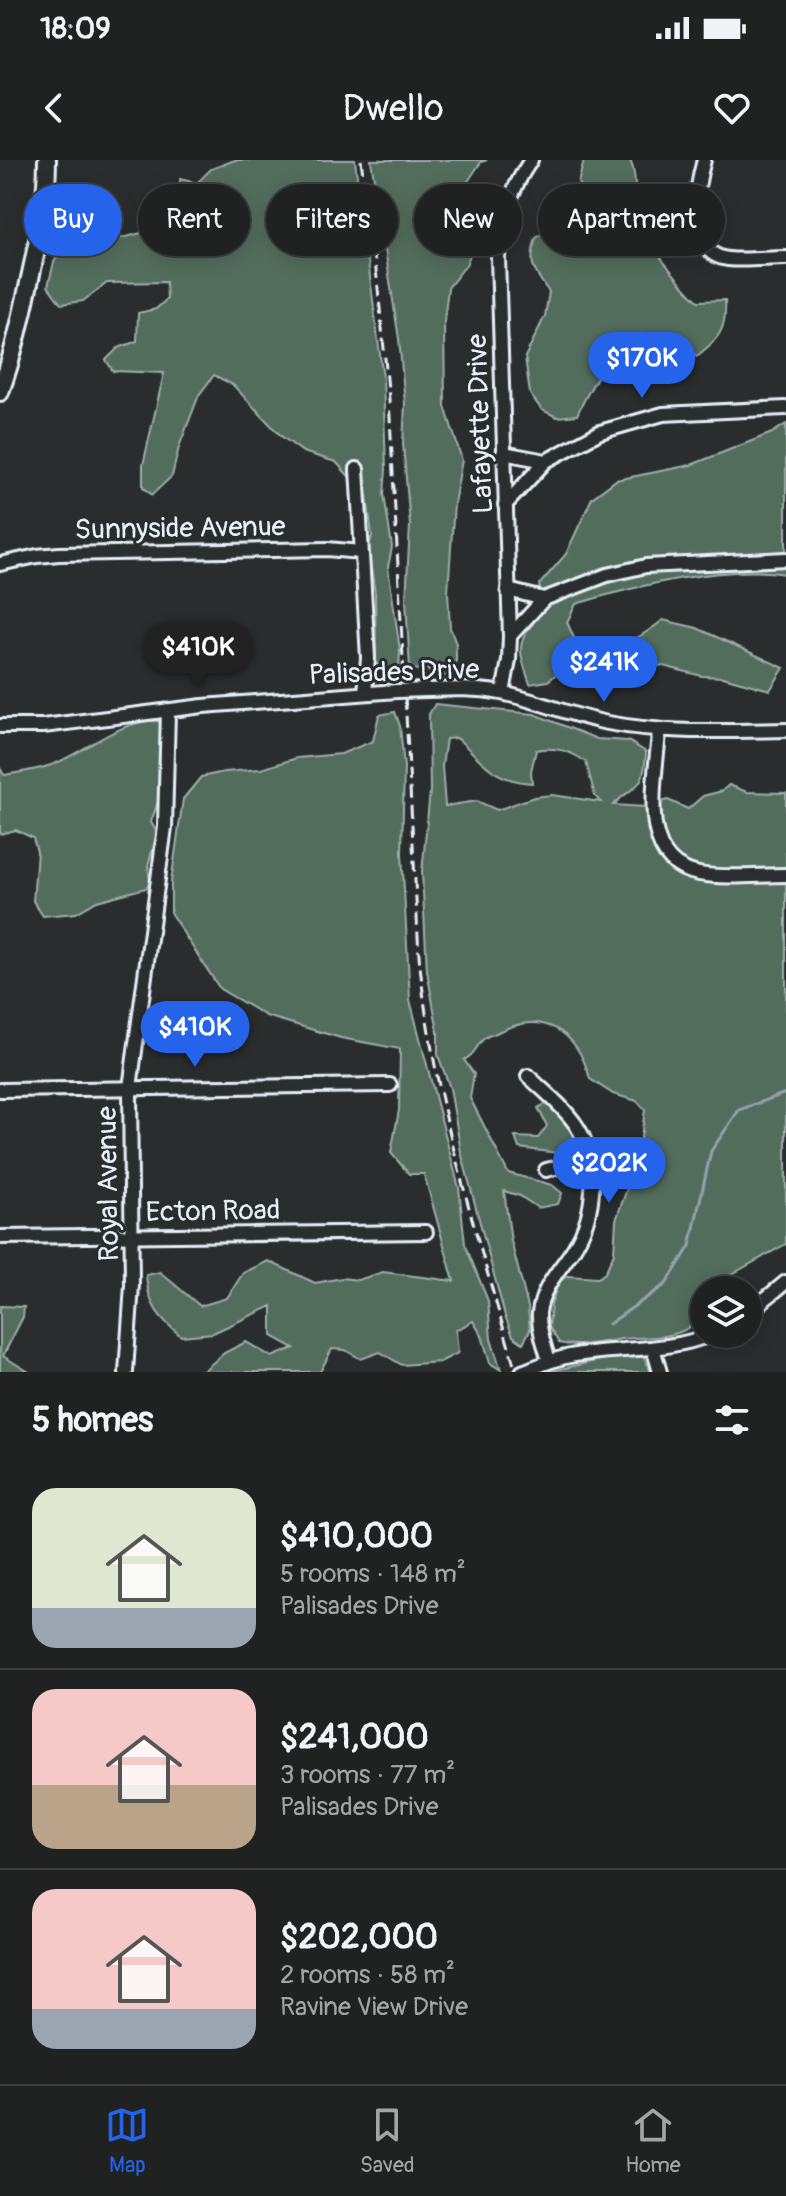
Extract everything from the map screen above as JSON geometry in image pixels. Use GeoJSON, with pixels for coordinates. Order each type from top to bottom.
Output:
{"type":"FeatureCollection","features":[{"type":"Feature","properties":{"kind":"main road"},"geometry":{"type":"LineString","coordinates":[[0,392],[15,345],[43,219],[47,160]]}},
{"type":"Feature","properties":{"kind":"street","name":"Lafayette Drive"},"geometry":{"type":"LineString","coordinates":[[503,693],[510,636],[499,243],[511,196],[531,160]]}},
{"type":"Feature","properties":{"kind":"street"},"geometry":{"type":"LineString","coordinates":[[704,160],[697,183],[701,241],[708,249],[727,259],[786,258]]}},
{"type":"Feature","properties":{"kind":"street"},"geometry":{"type":"LineString","coordinates":[[505,505],[546,461],[600,432],[663,414],[786,408]]}},
{"type":"Feature","properties":{"kind":"street"},"geometry":{"type":"LineString","coordinates":[[503,453],[546,461]]}},
{"type":"Feature","properties":{"kind":"street"},"geometry":{"type":"LineString","coordinates":[[357,469],[368,658],[365,693]]}},
{"type":"Feature","properties":{"kind":"street","name":"Sunnyside Avenue"},"geometry":{"type":"LineString","coordinates":[[0,564],[59,554],[327,549],[361,552]]}},
{"type":"Feature","properties":{"kind":"street"},"geometry":{"type":"LineString","coordinates":[[510,636],[544,599],[607,575],[646,566],[786,559]]}},
{"type":"Feature","properties":{"kind":"street"},"geometry":{"type":"LineString","coordinates":[[508,590],[544,599]]}},
{"type":"Feature","properties":{"kind":"street","name":"Palisades Drive"},"geometry":{"type":"LineString","coordinates":[[0,726],[43,726],[365,693],[463,688],[503,693],[582,717],[659,730],[786,730]]}},
{"type":"Feature","properties":{"kind":"street","name":"Royal Avenue"},"geometry":{"type":"LineString","coordinates":[[126,1372],[131,1301],[130,1088],[165,827],[168,711]]}},
{"type":"Feature","properties":{"kind":"street"},"geometry":{"type":"LineString","coordinates":[[659,730],[653,825],[657,840],[667,856],[697,874],[786,875]]}},
{"type":"Feature","properties":{"kind":"street"},"geometry":{"type":"LineString","coordinates":[[528,1076],[577,1127],[585,1143],[593,1189],[584,1233],[550,1282],[539,1311],[549,1361]]}},
{"type":"Feature","properties":{"kind":"street"},"geometry":{"type":"LineString","coordinates":[[0,1090],[390,1085]]}},
{"type":"Feature","properties":{"kind":"street"},"geometry":{"type":"LineString","coordinates":[[546,1170],[589,1160]]}},
{"type":"Feature","properties":{"kind":"street","name":"Ecton Road"},"geometry":{"type":"LineString","coordinates":[[0,1237],[426,1232]]}},
{"type":"Feature","properties":{"kind":"street"},"geometry":{"type":"LineString","coordinates":[[762,1302],[786,1282]]}},
{"type":"Feature","properties":{"kind":"street"},"geometry":{"type":"LineString","coordinates":[[522,1372],[549,1361],[584,1354],[690,1342]]}},
{"type":"Feature","properties":{"kind":"street"},"geometry":{"type":"LineString","coordinates":[[653,1348],[660,1372]]}},
{"type":"Feature","properties":{"kind":"green space"},"geometry":{"type":"Polygon","coordinates":[[[235,160],[355,160],[358,184],[266,184],[266,256],[367,256],[383,378],[384,494],[392,547],[388,567],[400,650],[399,673],[392,679],[384,678],[376,660],[375,593],[368,549],[372,536],[367,496],[336,462],[303,452],[281,436],[233,385],[214,375],[199,395],[179,447],[172,476],[152,495],[143,487],[143,465],[164,373],[113,371],[106,360],[118,348],[137,341],[138,313],[156,309],[167,299],[166,282],[107,283],[83,301],[61,304],[48,286],[58,256],[122,256],[122,238],[138,234],[138,256],[250,256],[250,184],[180,184],[180,179],[197,183],[211,169],[235,160]]]}},
{"type":"Feature","properties":{"kind":"green space"},"geometry":{"type":"Polygon","coordinates":[[[371,160],[487,160],[481,162],[466,184],[414,184],[414,256],[470,256],[448,288],[444,322],[445,406],[462,460],[454,504],[448,592],[450,628],[456,644],[456,670],[451,675],[434,677],[427,669],[410,670],[406,600],[410,525],[403,444],[405,403],[386,256],[398,256],[398,184],[375,184],[371,160]]]}},
{"type":"Feature","properties":{"kind":"green space"},"geometry":{"type":"Polygon","coordinates":[[[584,160],[630,160],[635,184],[578,183],[584,160]]]}},
{"type":"Feature","properties":{"kind":"green space"},"geometry":{"type":"Polygon","coordinates":[[[536,238],[538,256],[660,256],[698,301],[725,300],[723,326],[711,344],[697,356],[674,343],[641,334],[615,344],[577,415],[557,417],[542,410],[530,394],[525,357],[545,316],[549,292],[532,261],[536,238]]]}},
{"type":"Feature","properties":{"kind":"green space"},"geometry":{"type":"Polygon","coordinates":[[[786,424],[786,574],[708,574],[652,584],[576,604],[567,622],[574,638],[600,645],[631,641],[663,620],[697,628],[784,668],[770,690],[723,677],[626,662],[565,667],[548,681],[530,684],[521,650],[524,636],[544,609],[539,585],[566,554],[592,498],[616,480],[691,465],[772,433],[786,424]]]}},
{"type":"Feature","properties":{"kind":"green space"},"geometry":{"type":"Polygon","coordinates":[[[435,704],[534,714],[597,739],[628,741],[646,752],[643,774],[638,784],[613,805],[645,807],[668,800],[688,809],[703,796],[722,791],[729,785],[747,792],[786,793],[786,1244],[729,1276],[690,1276],[690,1325],[687,1328],[664,1336],[574,1345],[559,1343],[549,1327],[551,1304],[559,1282],[567,1276],[598,1278],[605,1273],[614,1253],[616,1220],[638,1157],[645,1110],[637,1101],[613,1094],[590,1079],[584,1062],[567,1037],[543,1024],[529,1023],[488,1036],[464,1060],[474,1074],[470,1098],[508,1173],[552,1185],[562,1193],[558,1204],[538,1208],[520,1196],[504,1191],[530,1330],[523,1343],[513,1336],[461,1152],[450,1088],[438,1055],[438,1032],[427,971],[422,872],[430,791],[429,714],[435,704]],[[457,738],[446,739],[442,766],[445,806],[477,801],[497,810],[534,797],[552,795],[601,802],[595,796],[586,762],[568,752],[536,750],[531,771],[532,783],[507,778],[482,762],[457,738]]]}},
{"type":"Feature","properties":{"kind":"green space"},"geometry":{"type":"Polygon","coordinates":[[[395,712],[400,726],[404,767],[402,853],[410,1000],[459,1188],[465,1244],[488,1301],[491,1339],[501,1370],[490,1363],[482,1336],[473,1321],[456,1330],[458,1353],[440,1362],[402,1365],[380,1352],[361,1359],[345,1350],[332,1349],[320,1372],[202,1372],[224,1353],[246,1342],[272,1357],[294,1348],[272,1336],[272,1306],[213,1333],[181,1336],[156,1310],[149,1295],[146,1275],[160,1272],[200,1306],[227,1298],[243,1273],[268,1261],[315,1283],[342,1278],[358,1280],[383,1272],[454,1281],[424,1174],[409,1174],[391,1153],[399,1110],[400,1049],[341,1038],[266,1016],[220,989],[171,914],[171,882],[183,799],[201,777],[261,769],[297,758],[341,754],[373,741],[379,715],[395,712]]]}},
{"type":"Feature","properties":{"kind":"green space"},"geometry":{"type":"Polygon","coordinates":[[[148,721],[159,721],[164,746],[159,798],[151,822],[157,833],[148,866],[150,882],[146,888],[97,901],[76,913],[43,916],[33,901],[37,852],[33,838],[16,830],[0,834],[0,768],[4,775],[48,766],[111,733],[148,721]]]}},
{"type":"Feature","properties":{"kind":"green space"},"geometry":{"type":"Polygon","coordinates":[[[549,1102],[567,1117],[573,1136],[565,1154],[519,1148],[515,1137],[538,1138],[547,1126],[538,1108],[549,1102]]]}},
{"type":"Feature","properties":{"kind":"green space"},"geometry":{"type":"Polygon","coordinates":[[[0,1306],[24,1307],[23,1317],[3,1356],[29,1372],[0,1372],[0,1306]]]}},
{"type":"Feature","properties":{"kind":"green space"},"geometry":{"type":"Polygon","coordinates":[[[622,1355],[644,1357],[651,1372],[547,1372],[622,1355]]]}},
{"type":"Feature","properties":{"kind":"waterway"},"geometry":{"type":"LineString","coordinates":[[609,1324],[666,1284],[690,1246],[711,1151],[739,1110],[786,1093]]}},
{"type":"Feature","properties":{"kind":"railway"},"geometry":{"type":"LineString","coordinates":[[361,160],[389,399],[419,955],[425,1008],[445,1113],[516,1372]]}}]}
